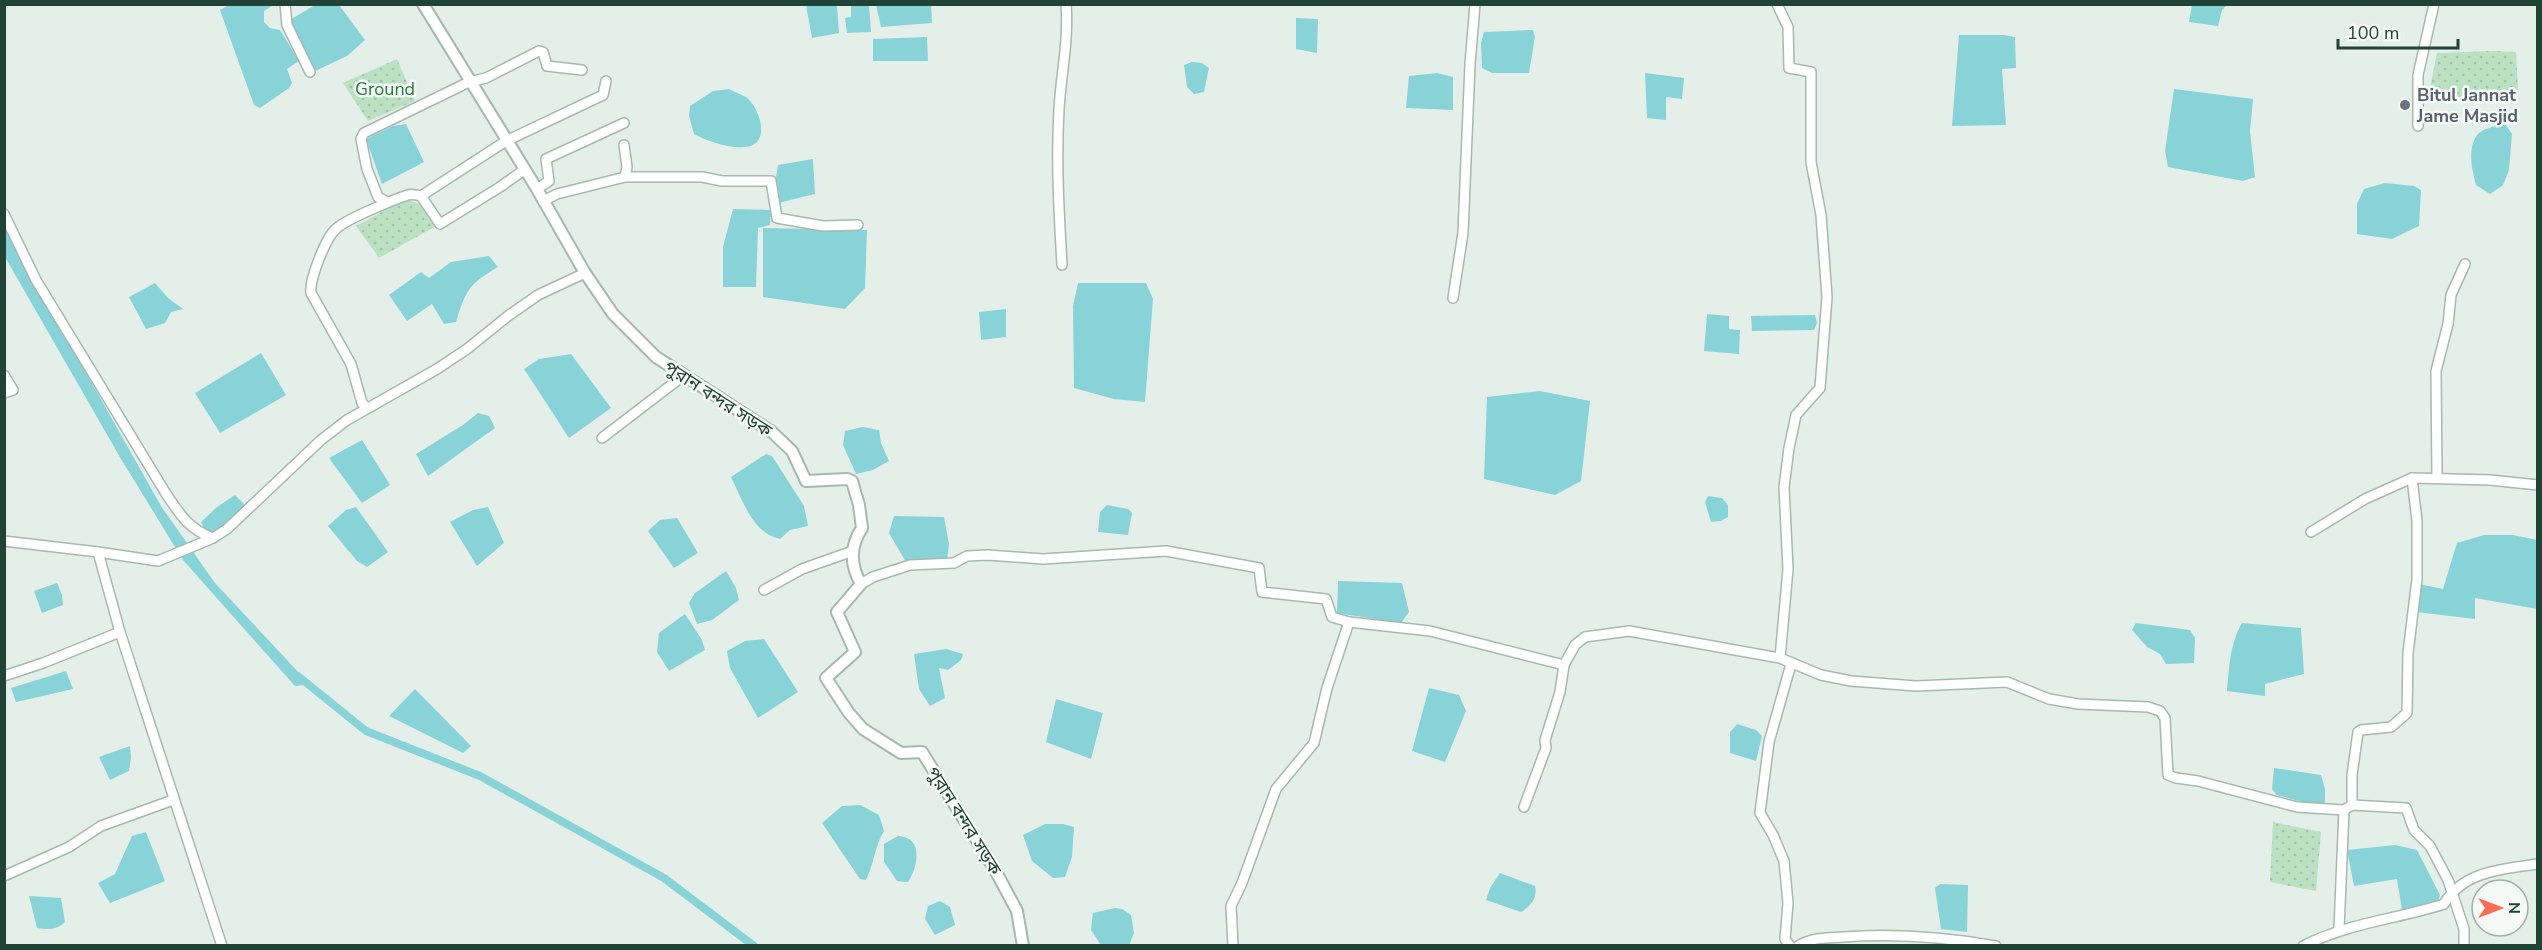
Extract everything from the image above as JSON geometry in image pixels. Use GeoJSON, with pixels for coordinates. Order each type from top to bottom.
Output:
{"type":"FeatureCollection","features":[{"type":"Feature","properties":{"kind":"street"},"geometry":{"type":"LineString","coordinates":[[285,4],[287,25],[310,72]]}},
{"type":"Feature","properties":{"kind":"street","name":"পুরান বন্দর সড়ক"},"geometry":{"type":"LineString","coordinates":[[423,4],[537,189],[585,273],[613,315],[656,357],[772,432],[792,451],[806,481],[848,479],[852,481],[862,528],[855,540],[853,551],[854,567],[861,584],[837,612],[855,652],[827,676],[827,680],[863,729],[901,753],[922,752],[994,868],[1017,911],[1023,945]]}},
{"type":"Feature","properties":{"kind":"street"},"geometry":{"type":"LineString","coordinates":[[1062,265],[1057,161],[1059,108],[1068,22],[1066,4]]}},
{"type":"Feature","properties":{"kind":"street"},"geometry":{"type":"LineString","coordinates":[[1453,298],[1463,233],[1469,75],[1475,4]]}},
{"type":"Feature","properties":{"kind":"street"},"geometry":{"type":"LineString","coordinates":[[1777,4],[1788,27],[1789,68],[1811,72],[1811,162],[1821,215],[1827,297],[1820,388],[1796,415],[1789,448],[1784,487],[1788,569],[1780,658]]}},
{"type":"Feature","properties":{"kind":"street"},"geometry":{"type":"LineString","coordinates":[[2418,126],[2418,75],[2434,4]]}},
{"type":"Feature","properties":{"kind":"street"},"geometry":{"type":"LineString","coordinates":[[387,202],[378,197],[367,169],[361,136],[469,82],[486,78],[539,51],[543,52],[546,66],[582,70]]}},
{"type":"Feature","properties":{"kind":"street"},"geometry":{"type":"LineString","coordinates":[[367,408],[362,403],[351,364],[311,293],[310,286],[317,261],[336,228],[387,202],[410,194],[421,196],[506,141],[603,95],[606,81]]}},
{"type":"Feature","properties":{"kind":"street"},"geometry":{"type":"LineString","coordinates":[[537,189],[549,181],[546,159],[624,123]]}},
{"type":"Feature","properties":{"kind":"street"},"geometry":{"type":"LineString","coordinates":[[624,145],[627,167],[624,177]]}},
{"type":"Feature","properties":{"kind":"street"},"geometry":{"type":"LineString","coordinates":[[421,196],[440,224],[524,170]]}},
{"type":"Feature","properties":{"kind":"street"},"geometry":{"type":"LineString","coordinates":[[543,201],[557,194],[624,177],[702,177],[722,181],[771,181],[777,218],[823,226],[858,225]]}},
{"type":"Feature","properties":{"kind":"street"},"geometry":{"type":"LineString","coordinates":[[4,214],[36,280],[165,492],[185,522],[198,533],[213,538]]}},
{"type":"Feature","properties":{"kind":"street"},"geometry":{"type":"LineString","coordinates":[[2437,478],[2436,371],[2448,324],[2451,295],[2465,264]]}},
{"type":"Feature","properties":{"kind":"street"},"geometry":{"type":"LineString","coordinates":[[4,541],[121,554],[151,562],[213,538],[227,530],[321,440],[367,408],[437,369],[467,349],[507,316],[538,295],[585,273]]}},
{"type":"Feature","properties":{"kind":"street"},"geometry":{"type":"LineString","coordinates":[[4,375],[13,390],[4,393]]}},
{"type":"Feature","properties":{"kind":"street"},"geometry":{"type":"LineString","coordinates":[[602,438],[683,376]]}},
{"type":"Feature","properties":{"kind":"street"},"geometry":{"type":"LineString","coordinates":[[2339,929],[2348,808],[2358,732],[2391,727],[2407,713],[2408,653],[2417,579],[2417,521],[2412,478]]}},
{"type":"Feature","properties":{"kind":"street"},"geometry":{"type":"LineString","coordinates":[[2311,532],[2365,499],[2412,478],[2490,480],[2538,485]]}},
{"type":"Feature","properties":{"kind":"street"},"geometry":{"type":"LineString","coordinates":[[764,590],[802,569],[853,551]]}},
{"type":"Feature","properties":{"kind":"street"},"geometry":{"type":"LineString","coordinates":[[861,584],[873,577],[910,565],[954,563],[967,556],[1001,555],[1043,559],[1166,551],[1259,568],[1262,592],[1326,599],[1332,616],[1348,622],[1430,631],[1564,665]]}},
{"type":"Feature","properties":{"kind":"street"},"geometry":{"type":"LineString","coordinates":[[98,552],[120,632],[173,800],[222,945]]}},
{"type":"Feature","properties":{"kind":"street"},"geometry":{"type":"LineString","coordinates":[[1233,945],[1231,906],[1242,883],[1276,789],[1314,743],[1348,622]]}},
{"type":"Feature","properties":{"kind":"street"},"geometry":{"type":"LineString","coordinates":[[1524,807],[1546,748],[1545,740],[1560,692],[1564,665],[1575,645],[1585,637],[1629,631],[1780,658],[1821,675],[1851,681],[1916,686],[2007,682],[2049,699],[2079,704],[2148,707],[2160,711],[2165,718],[2168,775],[2175,778],[2198,781],[2297,807],[2406,808],[2414,830],[2430,846],[2440,862],[2464,929],[2464,945]]}},
{"type":"Feature","properties":{"kind":"street"},"geometry":{"type":"LineString","coordinates":[[4,676],[120,632]]}},
{"type":"Feature","properties":{"kind":"street"},"geometry":{"type":"LineString","coordinates":[[1790,945],[1785,939],[1788,903],[1784,861],[1760,813],[1764,763],[1791,664]]}},
{"type":"Feature","properties":{"kind":"street"},"geometry":{"type":"LineString","coordinates":[[4,876],[69,847],[101,826],[173,800]]}},
{"type":"Feature","properties":{"kind":"street"},"geometry":{"type":"LineString","coordinates":[[2303,945],[2339,929],[2415,913],[2444,904],[2452,891],[2464,881],[2502,869],[2538,864]]}},
{"type":"Feature","properties":{"kind":"street"},"geometry":{"type":"LineString","coordinates":[[1798,945],[1815,939],[1887,934],[1965,940],[1996,945]]}},
{"type":"Feature","properties":{"kind":"green space"},"geometry":{"type":"Polygon","coordinates":[[[2516,52],[2518,90],[2462,102],[2427,103],[2437,53],[2516,52]]]}},
{"type":"Feature","properties":{"kind":"green space","name":"Ground"},"geometry":{"type":"Polygon","coordinates":[[[397,59],[415,101],[368,121],[343,83],[397,59]]]}},
{"type":"Feature","properties":{"kind":"green space"},"geometry":{"type":"Polygon","coordinates":[[[406,199],[425,206],[436,226],[379,258],[356,226],[406,199]]]}},
{"type":"Feature","properties":{"kind":"green space"},"geometry":{"type":"Polygon","coordinates":[[[2273,822],[2321,832],[2316,891],[2270,882],[2273,822]]]}},
{"type":"Feature","properties":{"kind":"water"},"geometry":{"type":"Polygon","coordinates":[[[2192,4],[2227,5],[2222,10],[2218,26],[2189,22],[2192,4]]]}},
{"type":"Feature","properties":{"kind":"water"},"geometry":{"type":"Polygon","coordinates":[[[229,5],[273,5],[264,11],[264,22],[270,28],[280,30],[299,61],[287,69],[292,83],[289,88],[260,108],[254,105],[220,10],[229,5]]]}},
{"type":"Feature","properties":{"kind":"water"},"geometry":{"type":"Polygon","coordinates":[[[315,5],[339,5],[365,40],[347,56],[313,72],[288,21],[315,5]]]}},
{"type":"Feature","properties":{"kind":"water"},"geometry":{"type":"Polygon","coordinates":[[[806,5],[837,5],[839,33],[812,38],[806,5]]]}},
{"type":"Feature","properties":{"kind":"water"},"geometry":{"type":"Polygon","coordinates":[[[851,5],[869,5],[871,32],[847,33],[845,18],[851,17],[851,5]]]}},
{"type":"Feature","properties":{"kind":"water"},"geometry":{"type":"Polygon","coordinates":[[[876,5],[931,5],[932,23],[881,27],[876,5]]]}},
{"type":"Feature","properties":{"kind":"water"},"geometry":{"type":"Polygon","coordinates":[[[1296,18],[1318,19],[1317,53],[1296,49],[1296,18]]]}},
{"type":"Feature","properties":{"kind":"water"},"geometry":{"type":"Polygon","coordinates":[[[1533,30],[1535,37],[1529,73],[1492,73],[1482,68],[1481,43],[1484,32],[1533,30]]]}},
{"type":"Feature","properties":{"kind":"water"},"geometry":{"type":"Polygon","coordinates":[[[1959,35],[2015,37],[2016,68],[2002,69],[2006,125],[1952,126],[1959,35]]]}},
{"type":"Feature","properties":{"kind":"water"},"geometry":{"type":"Polygon","coordinates":[[[927,37],[928,61],[873,61],[873,39],[927,37]]]}},
{"type":"Feature","properties":{"kind":"water"},"geometry":{"type":"Polygon","coordinates":[[[1192,62],[1202,63],[1209,68],[1204,92],[1194,94],[1187,87],[1184,65],[1192,62]]]}},
{"type":"Feature","properties":{"kind":"water"},"geometry":{"type":"Polygon","coordinates":[[[1437,73],[1453,77],[1453,110],[1406,108],[1409,76],[1437,73]]]}},
{"type":"Feature","properties":{"kind":"water"},"geometry":{"type":"Polygon","coordinates":[[[1645,73],[1684,78],[1682,99],[1666,97],[1666,120],[1647,118],[1645,73]]]}},
{"type":"Feature","properties":{"kind":"water"},"geometry":{"type":"Polygon","coordinates":[[[729,89],[746,97],[754,106],[760,119],[759,138],[750,146],[734,147],[694,134],[689,116],[690,106],[713,91],[729,89]]]}},
{"type":"Feature","properties":{"kind":"water"},"geometry":{"type":"Polygon","coordinates":[[[2174,89],[2253,99],[2250,131],[2255,177],[2243,181],[2168,167],[2165,151],[2174,89]]]}},
{"type":"Feature","properties":{"kind":"water"},"geometry":{"type":"Polygon","coordinates":[[[406,124],[424,162],[382,184],[366,139],[393,126],[406,124]]]}},
{"type":"Feature","properties":{"kind":"water"},"geometry":{"type":"Polygon","coordinates":[[[2498,125],[2506,125],[2512,134],[2509,170],[2503,185],[2490,194],[2476,185],[2472,150],[2480,132],[2498,125]]]}},
{"type":"Feature","properties":{"kind":"water"},"geometry":{"type":"Polygon","coordinates":[[[813,159],[815,194],[778,203],[775,184],[778,165],[813,159]]]}},
{"type":"Feature","properties":{"kind":"water"},"geometry":{"type":"Polygon","coordinates":[[[2385,183],[2414,186],[2421,190],[2419,226],[2392,239],[2357,234],[2357,204],[2364,189],[2385,183]]]}},
{"type":"Feature","properties":{"kind":"water"},"geometry":{"type":"Polygon","coordinates":[[[733,209],[771,210],[770,225],[758,228],[756,287],[723,287],[723,247],[733,209]]]}},
{"type":"Feature","properties":{"kind":"water"},"geometry":{"type":"Polygon","coordinates":[[[4,227],[161,506],[215,583],[302,676],[305,685],[295,686],[183,560],[121,459],[5,257],[4,227]]]}},
{"type":"Feature","properties":{"kind":"water"},"geometry":{"type":"Polygon","coordinates":[[[763,228],[867,230],[865,288],[845,309],[763,297],[763,228]]]}},
{"type":"Feature","properties":{"kind":"water"},"geometry":{"type":"Polygon","coordinates":[[[489,256],[498,267],[481,278],[470,289],[456,322],[444,324],[432,304],[407,321],[389,295],[421,272],[429,278],[451,262],[489,256]]]}},
{"type":"Feature","properties":{"kind":"water"},"geometry":{"type":"Polygon","coordinates":[[[155,283],[168,298],[183,309],[171,312],[165,323],[146,329],[129,297],[155,283]]]}},
{"type":"Feature","properties":{"kind":"water"},"geometry":{"type":"Polygon","coordinates":[[[1078,283],[1146,283],[1153,299],[1145,402],[1114,399],[1074,388],[1073,306],[1078,283]]]}},
{"type":"Feature","properties":{"kind":"water"},"geometry":{"type":"Polygon","coordinates":[[[1006,309],[1006,337],[981,340],[979,312],[1006,309]]]}},
{"type":"Feature","properties":{"kind":"water"},"geometry":{"type":"Polygon","coordinates":[[[1707,314],[1729,316],[1729,329],[1740,330],[1739,354],[1704,351],[1707,314]]]}},
{"type":"Feature","properties":{"kind":"water"},"geometry":{"type":"Polygon","coordinates":[[[1815,315],[1817,323],[1814,330],[1752,331],[1751,316],[1815,315]]]}},
{"type":"Feature","properties":{"kind":"water"},"geometry":{"type":"Polygon","coordinates":[[[261,353],[286,395],[220,433],[195,393],[261,353]]]}},
{"type":"Feature","properties":{"kind":"water"},"geometry":{"type":"Polygon","coordinates":[[[571,354],[611,408],[569,438],[524,369],[539,359],[571,354]]]}},
{"type":"Feature","properties":{"kind":"water"},"geometry":{"type":"Polygon","coordinates":[[[1540,391],[1590,401],[1581,481],[1555,495],[1484,479],[1487,397],[1540,391]]]}},
{"type":"Feature","properties":{"kind":"water"},"geometry":{"type":"Polygon","coordinates":[[[478,413],[489,416],[495,428],[428,476],[416,454],[478,413]]]}},
{"type":"Feature","properties":{"kind":"water"},"geometry":{"type":"Polygon","coordinates":[[[863,427],[879,430],[881,443],[889,461],[873,470],[856,474],[843,445],[845,431],[863,427]]]}},
{"type":"Feature","properties":{"kind":"water"},"geometry":{"type":"Polygon","coordinates":[[[362,440],[390,485],[362,503],[329,458],[362,440]]]}},
{"type":"Feature","properties":{"kind":"water"},"geometry":{"type":"Polygon","coordinates":[[[766,454],[772,456],[804,506],[808,526],[790,530],[780,539],[762,530],[756,523],[744,505],[731,477],[766,454]]]}},
{"type":"Feature","properties":{"kind":"water"},"geometry":{"type":"Polygon","coordinates":[[[235,495],[244,504],[243,509],[222,533],[207,534],[201,522],[235,495]]]}},
{"type":"Feature","properties":{"kind":"water"},"geometry":{"type":"Polygon","coordinates":[[[1708,496],[1722,498],[1728,505],[1728,517],[1721,521],[1711,522],[1705,502],[1708,496]]]}},
{"type":"Feature","properties":{"kind":"water"},"geometry":{"type":"Polygon","coordinates":[[[1107,505],[1128,509],[1132,513],[1128,535],[1098,532],[1100,512],[1107,505]]]}},
{"type":"Feature","properties":{"kind":"water"},"geometry":{"type":"Polygon","coordinates":[[[356,507],[388,552],[367,567],[357,561],[328,526],[346,510],[356,507]]]}},
{"type":"Feature","properties":{"kind":"water"},"geometry":{"type":"Polygon","coordinates":[[[488,507],[504,543],[477,566],[450,522],[473,510],[488,507]]]}},
{"type":"Feature","properties":{"kind":"water"},"geometry":{"type":"Polygon","coordinates":[[[894,516],[944,517],[949,544],[947,560],[906,562],[889,533],[894,516]]]}},
{"type":"Feature","properties":{"kind":"water"},"geometry":{"type":"Polygon","coordinates":[[[677,518],[698,553],[674,568],[648,531],[660,520],[677,518]]]}},
{"type":"Feature","properties":{"kind":"water"},"geometry":{"type":"Polygon","coordinates":[[[2484,535],[2513,535],[2537,540],[2537,609],[2475,598],[2475,619],[2416,612],[2419,584],[2443,589],[2457,543],[2484,535]]]}},
{"type":"Feature","properties":{"kind":"water"},"geometry":{"type":"Polygon","coordinates":[[[726,571],[736,588],[739,600],[712,620],[697,624],[689,603],[695,593],[726,571]]]}},
{"type":"Feature","properties":{"kind":"water"},"geometry":{"type":"Polygon","coordinates":[[[1338,581],[1402,583],[1409,612],[1401,623],[1337,613],[1338,581]]]}},
{"type":"Feature","properties":{"kind":"water"},"geometry":{"type":"Polygon","coordinates":[[[57,583],[63,605],[42,613],[34,591],[57,583]]]}},
{"type":"Feature","properties":{"kind":"water"},"geometry":{"type":"Polygon","coordinates":[[[685,614],[702,640],[705,650],[669,671],[657,652],[659,633],[685,614]]]}},
{"type":"Feature","properties":{"kind":"water"},"geometry":{"type":"Polygon","coordinates":[[[2136,623],[2190,630],[2195,638],[2194,663],[2166,664],[2160,654],[2147,647],[2132,630],[2136,623]]]}},
{"type":"Feature","properties":{"kind":"water"},"geometry":{"type":"Polygon","coordinates":[[[2242,623],[2301,628],[2304,674],[2265,684],[2265,696],[2227,691],[2229,665],[2242,623]]]}},
{"type":"Feature","properties":{"kind":"water"},"geometry":{"type":"Polygon","coordinates":[[[764,639],[798,692],[758,718],[730,668],[727,651],[745,641],[764,639]]]}},
{"type":"Feature","properties":{"kind":"water"},"geometry":{"type":"Polygon","coordinates":[[[946,649],[963,654],[961,660],[948,670],[939,668],[945,698],[930,706],[919,689],[914,654],[946,649]]]}},
{"type":"Feature","properties":{"kind":"water"},"geometry":{"type":"Polygon","coordinates":[[[66,671],[73,689],[16,702],[11,688],[66,671]]]}},
{"type":"Feature","properties":{"kind":"water"},"geometry":{"type":"Polygon","coordinates":[[[1429,688],[1459,695],[1466,711],[1445,762],[1412,751],[1429,688]]]}},
{"type":"Feature","properties":{"kind":"water"},"geometry":{"type":"Polygon","coordinates":[[[415,689],[471,746],[463,753],[389,716],[415,689]]]}},
{"type":"Feature","properties":{"kind":"water"},"geometry":{"type":"Polygon","coordinates":[[[1056,699],[1103,713],[1091,759],[1046,742],[1056,699]]]}},
{"type":"Feature","properties":{"kind":"water"},"geometry":{"type":"Polygon","coordinates":[[[1737,724],[1756,730],[1762,736],[1756,761],[1730,753],[1730,732],[1737,724]]]}},
{"type":"Feature","properties":{"kind":"water"},"geometry":{"type":"Polygon","coordinates":[[[130,746],[129,771],[110,780],[99,757],[130,746]]]}},
{"type":"Feature","properties":{"kind":"water"},"geometry":{"type":"Polygon","coordinates":[[[2274,768],[2321,775],[2325,789],[2325,802],[2317,806],[2277,795],[2272,789],[2274,768]]]}},
{"type":"Feature","properties":{"kind":"water"},"geometry":{"type":"Polygon","coordinates":[[[860,805],[879,815],[884,831],[866,880],[860,879],[822,823],[842,806],[860,805]]]}},
{"type":"Feature","properties":{"kind":"water"},"geometry":{"type":"Polygon","coordinates":[[[1045,824],[1063,824],[1074,827],[1072,857],[1065,877],[1053,878],[1032,861],[1023,835],[1045,824]]]}},
{"type":"Feature","properties":{"kind":"water"},"geometry":{"type":"Polygon","coordinates":[[[146,832],[165,881],[110,903],[98,883],[115,874],[132,836],[146,832]]]}},
{"type":"Feature","properties":{"kind":"water"},"geometry":{"type":"Polygon","coordinates":[[[898,836],[906,838],[915,847],[916,861],[908,882],[897,881],[884,862],[884,844],[898,836]]]}},
{"type":"Feature","properties":{"kind":"water"},"geometry":{"type":"Polygon","coordinates":[[[2395,845],[2417,850],[2440,895],[2437,904],[2402,910],[2397,879],[2354,886],[2347,850],[2395,845]]]}},
{"type":"Feature","properties":{"kind":"water"},"geometry":{"type":"Polygon","coordinates":[[[1500,873],[1535,886],[1532,902],[1521,912],[1486,900],[1490,888],[1500,873]]]}},
{"type":"Feature","properties":{"kind":"water"},"geometry":{"type":"Polygon","coordinates":[[[1940,884],[1968,885],[1967,932],[1941,929],[1935,888],[1940,884]]]}},
{"type":"Feature","properties":{"kind":"water"},"geometry":{"type":"Polygon","coordinates":[[[29,896],[61,898],[65,922],[52,929],[37,928],[29,896]]]}},
{"type":"Feature","properties":{"kind":"water"},"geometry":{"type":"Polygon","coordinates":[[[940,901],[950,907],[955,925],[935,935],[925,919],[928,906],[940,901]]]}},
{"type":"Feature","properties":{"kind":"water"},"geometry":{"type":"Polygon","coordinates":[[[1115,908],[1122,909],[1131,915],[1134,933],[1129,945],[1101,945],[1091,930],[1093,913],[1115,908]]]}},
{"type":"Feature","properties":{"kind":"waterway"},"geometry":{"type":"LineString","coordinates":[[298,676],[366,731],[480,776],[664,878],[754,946]]}},
{"type":"Feature","properties":{"kind":"place","name":"Bitul Jannat Jame Masjid"},"geometry":{"type":"Point","coordinates":[2405,105]}}]}
